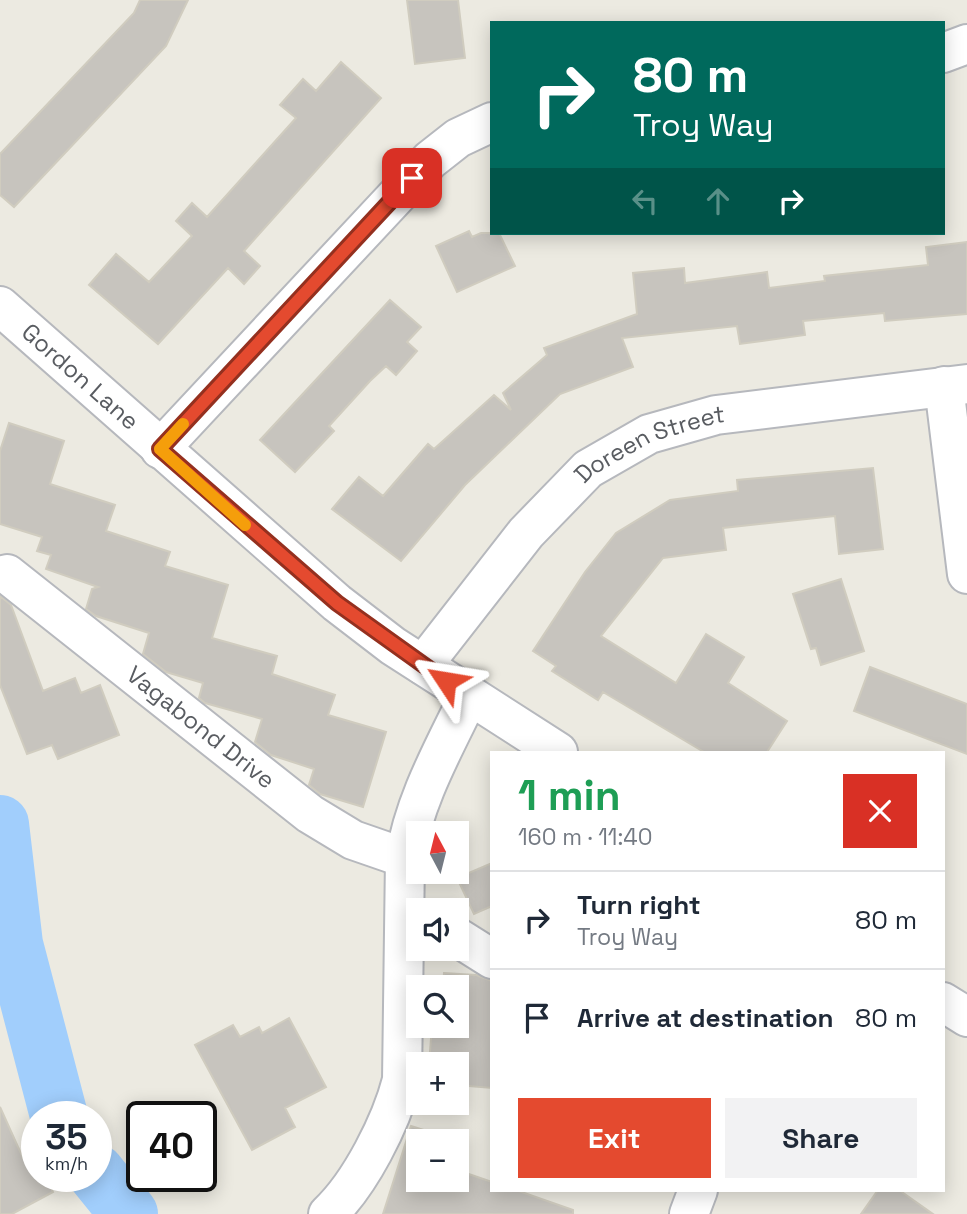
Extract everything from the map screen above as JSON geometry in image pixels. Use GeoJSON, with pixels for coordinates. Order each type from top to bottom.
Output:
{"type":"FeatureCollection","features":[{"type":"Feature","properties":{"kind":"street"},"geometry":{"type":"LineString","coordinates":[[945,52],[967,44]]}},
{"type":"Feature","properties":{"kind":"street"},"geometry":{"type":"LineString","coordinates":[[160,449],[430,160],[458,138],[490,123]]}},
{"type":"Feature","properties":{"kind":"street","name":"Gordon Lane"},"geometry":{"type":"LineString","coordinates":[[0,306],[337,603],[423,666],[556,751]]}},
{"type":"Feature","properties":{"kind":"street"},"geometry":{"type":"LineString","coordinates":[[955,385],[967,574]]}},
{"type":"Feature","properties":{"kind":"street","name":"Doreen Street"},"geometry":{"type":"LineString","coordinates":[[423,666],[526,533],[588,468],[649,434],[716,415],[955,385]]}},
{"type":"Feature","properties":{"kind":"street","name":"Vagabond Drive"},"geometry":{"type":"LineString","coordinates":[[7,574],[310,814],[354,839],[405,858]]}},
{"type":"Feature","properties":{"kind":"street"},"geometry":{"type":"LineString","coordinates":[[409,898],[405,858],[409,832],[422,796],[469,696]]}},
{"type":"Feature","properties":{"kind":"street"},"geometry":{"type":"LineString","coordinates":[[469,945],[490,958]]}},
{"type":"Feature","properties":{"kind":"street"},"geometry":{"type":"LineString","coordinates":[[336,1212],[381,1137],[395,1107],[402,1080],[410,961]]}},
{"type":"Feature","properties":{"kind":"street"},"geometry":{"type":"LineString","coordinates":[[945,1003],[967,1017]]}},
{"type":"Feature","properties":{"kind":"street"},"geometry":{"type":"LineString","coordinates":[[689,1214],[697,1192]]}},
{"type":"Feature","properties":{"kind":"building"},"geometry":{"type":"Polygon","coordinates":[[[140,0],[188,0],[166,46],[14,207],[0,195],[0,154],[134,13],[140,0]]]}},
{"type":"Feature","properties":{"kind":"building"},"geometry":{"type":"Polygon","coordinates":[[[407,0],[458,0],[465,58],[415,64],[407,0]]]}},
{"type":"Feature","properties":{"kind":"building"},"geometry":{"type":"Polygon","coordinates":[[[341,62],[381,98],[244,251],[260,266],[244,284],[228,268],[158,344],[89,285],[116,254],[149,282],[192,236],[176,221],[192,203],[207,217],[296,118],[280,105],[303,79],[316,91],[341,62]]]}},
{"type":"Feature","properties":{"kind":"building"},"geometry":{"type":"Polygon","coordinates":[[[469,231],[472,237],[481,233],[500,235],[515,266],[457,292],[436,246],[469,231]]]}},
{"type":"Feature","properties":{"kind":"building"},"geometry":{"type":"Polygon","coordinates":[[[967,242],[967,314],[885,321],[884,313],[803,321],[805,335],[740,344],[737,326],[622,338],[633,367],[560,394],[465,485],[401,561],[332,509],[359,477],[383,496],[428,444],[434,449],[494,395],[511,410],[503,393],[547,355],[544,348],[637,314],[633,273],[684,268],[685,283],[767,272],[769,288],[825,281],[824,276],[928,265],[926,247],[967,242]]]}},
{"type":"Feature","properties":{"kind":"building"},"geometry":{"type":"Polygon","coordinates":[[[390,300],[421,327],[407,342],[417,351],[396,375],[386,366],[370,381],[329,426],[334,431],[295,472],[260,440],[390,300]]]}},
{"type":"Feature","properties":{"kind":"building"},"geometry":{"type":"Polygon","coordinates":[[[9,423],[64,441],[50,484],[115,505],[106,531],[170,552],[165,566],[228,585],[212,638],[277,656],[272,674],[335,695],[328,715],[386,732],[363,807],[320,794],[309,785],[314,769],[271,755],[255,742],[262,719],[205,703],[199,698],[203,683],[166,672],[143,654],[149,633],[96,616],[86,609],[92,589],[98,587],[46,569],[51,555],[37,551],[42,537],[0,524],[0,451],[9,423]]]}},
{"type":"Feature","properties":{"kind":"building"},"geometry":{"type":"Polygon","coordinates":[[[873,468],[883,549],[839,554],[835,516],[723,528],[726,550],[663,558],[601,636],[676,683],[706,634],[744,657],[728,683],[787,721],[768,751],[702,751],[603,692],[598,700],[552,671],[556,666],[533,651],[585,572],[616,533],[670,500],[738,491],[737,480],[873,468]]]}},
{"type":"Feature","properties":{"kind":"building"},"geometry":{"type":"Polygon","coordinates":[[[841,579],[864,651],[821,665],[816,648],[811,649],[793,594],[841,579]]]}},
{"type":"Feature","properties":{"kind":"building"},"geometry":{"type":"Polygon","coordinates":[[[0,596],[11,605],[43,691],[75,678],[81,693],[100,685],[119,735],[58,759],[52,745],[27,754],[0,685],[0,596]]]}},
{"type":"Feature","properties":{"kind":"building"},"geometry":{"type":"Polygon","coordinates":[[[870,667],[967,704],[967,754],[854,711],[870,667]]]}},
{"type":"Feature","properties":{"kind":"building"},"geometry":{"type":"Polygon","coordinates":[[[490,864],[490,907],[474,914],[469,898],[466,898],[460,884],[469,884],[469,873],[490,864]]]}},
{"type":"Feature","properties":{"kind":"building"},"geometry":{"type":"Polygon","coordinates":[[[444,973],[476,975],[490,980],[490,1088],[469,1086],[469,1052],[430,1052],[431,1038],[469,1038],[469,975],[444,973]]]}},
{"type":"Feature","properties":{"kind":"building"},"geometry":{"type":"Polygon","coordinates":[[[289,1018],[326,1087],[285,1108],[295,1127],[252,1150],[195,1045],[233,1025],[240,1037],[259,1027],[262,1033],[289,1018]]]}},
{"type":"Feature","properties":{"kind":"building"},"geometry":{"type":"Polygon","coordinates":[[[0,1107],[21,1154],[21,1192],[53,1192],[12,1214],[0,1214],[0,1107]]]}},
{"type":"Feature","properties":{"kind":"building"},"geometry":{"type":"Polygon","coordinates":[[[406,1142],[406,1192],[469,1192],[469,1174],[490,1181],[490,1192],[522,1192],[573,1210],[573,1214],[383,1214],[406,1142]]]}},
{"type":"Feature","properties":{"kind":"building"},"geometry":{"type":"Polygon","coordinates":[[[877,1192],[902,1192],[933,1214],[861,1214],[877,1192]]]}},
{"type":"Feature","properties":{"kind":"waterway"},"geometry":{"type":"LineString","coordinates":[[0,824],[14,944],[55,1101]]}},
{"type":"Feature","properties":{"kind":"waterway"},"geometry":{"type":"LineString","coordinates":[[111,1192],[129,1214]]}},
{"type":"Feature","properties":{"kind":"slow traffic"},"geometry":{"type":"LineString","coordinates":[[183,424],[160,449],[245,525]]}},
{"type":"Feature","properties":{"kind":"route"},"geometry":{"type":"LineString","coordinates":[[412,178],[160,449],[337,603],[393,646],[446,681]]}}]}
